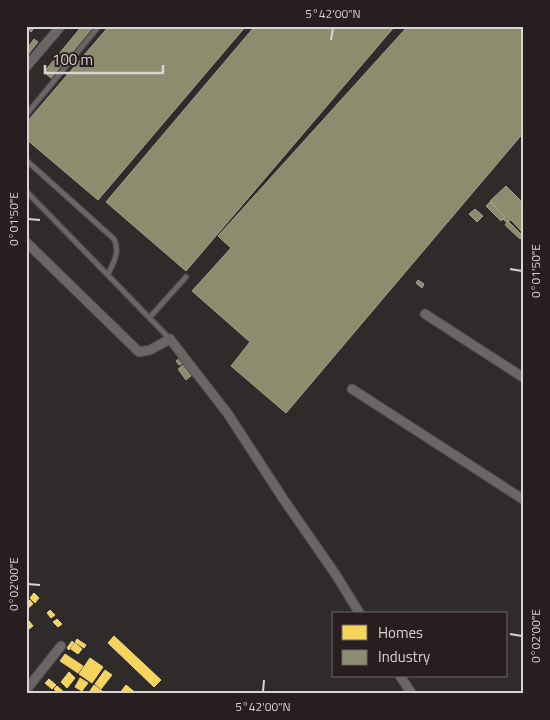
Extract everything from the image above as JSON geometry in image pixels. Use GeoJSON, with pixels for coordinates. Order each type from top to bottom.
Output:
{"type":"FeatureCollection","features":[{"type":"Feature","properties":{"kind":"street"},"geometry":{"type":"LineString","coordinates":[[26,67],[61,26]]}},
{"type":"Feature","properties":{"kind":"street"},"geometry":{"type":"LineString","coordinates":[[26,242],[139,352],[150,350],[170,339],[228,414],[359,612]]}},
{"type":"Feature","properties":{"kind":"street"},"geometry":{"type":"LineString","coordinates":[[425,314],[524,378]]}},
{"type":"Feature","properties":{"kind":"street"},"geometry":{"type":"LineString","coordinates":[[352,389],[524,500]]}},
{"type":"Feature","properties":{"kind":"street"},"geometry":{"type":"LineString","coordinates":[[26,690],[61,646]]}},
{"type":"Feature","properties":{"kind":"street"},"geometry":{"type":"LineString","coordinates":[[401,678],[412,694]]}},
{"type":"Feature","properties":{"kind":"lane"},"geometry":{"type":"LineString","coordinates":[[26,115],[99,26]]}},
{"type":"Feature","properties":{"kind":"lane"},"geometry":{"type":"LineString","coordinates":[[26,160],[114,238],[118,252],[108,274]]}},
{"type":"Feature","properties":{"kind":"lane"},"geometry":{"type":"LineString","coordinates":[[26,191],[170,339]]}},
{"type":"Feature","properties":{"kind":"lane"},"geometry":{"type":"LineString","coordinates":[[150,317],[186,278]]}},
{"type":"Feature","properties":{"kind":"building: Homes"},"geometry":{"type":"Polygon","coordinates":[[[34,593],[39,598],[35,603],[30,598],[34,593]]]}},
{"type":"Feature","properties":{"kind":"building: Homes"},"geometry":{"type":"Polygon","coordinates":[[[30,600],[33,604],[27,609],[26,603],[30,600]]]}},
{"type":"Feature","properties":{"kind":"building: Homes"},"geometry":{"type":"Polygon","coordinates":[[[50,610],[55,615],[51,618],[47,613],[50,610]]]}},
{"type":"Feature","properties":{"kind":"building: Homes"},"geometry":{"type":"Polygon","coordinates":[[[57,619],[62,624],[58,627],[53,622],[57,619]]]}},
{"type":"Feature","properties":{"kind":"building: Homes"},"geometry":{"type":"Polygon","coordinates":[[[29,621],[33,626],[29,629],[26,623],[29,621]]]}},
{"type":"Feature","properties":{"kind":"building: Homes"},"geometry":{"type":"Polygon","coordinates":[[[114,636],[161,680],[154,687],[108,643],[114,636]]]}},
{"type":"Feature","properties":{"kind":"building: Homes"},"geometry":{"type":"Polygon","coordinates":[[[77,639],[86,645],[84,648],[75,642],[77,639]]]}},
{"type":"Feature","properties":{"kind":"building: Homes"},"geometry":{"type":"Polygon","coordinates":[[[72,641],[74,643],[69,650],[67,648],[72,641]]]}},
{"type":"Feature","properties":{"kind":"building: Homes"},"geometry":{"type":"Polygon","coordinates":[[[75,643],[82,649],[78,654],[71,649],[75,643]]]}},
{"type":"Feature","properties":{"kind":"building: Homes"},"geometry":{"type":"Polygon","coordinates":[[[65,654],[83,666],[78,673],[60,661],[65,654]]]}},
{"type":"Feature","properties":{"kind":"building: Homes"},"geometry":{"type":"Polygon","coordinates":[[[90,658],[103,667],[92,683],[79,674],[90,658]]]}},
{"type":"Feature","properties":{"kind":"building: Homes"},"geometry":{"type":"Polygon","coordinates":[[[105,670],[112,675],[101,689],[95,684],[105,670]]]}},
{"type":"Feature","properties":{"kind":"building: Homes"},"geometry":{"type":"Polygon","coordinates":[[[69,672],[75,678],[67,688],[61,682],[69,672]]]}},
{"type":"Feature","properties":{"kind":"building: Homes"},"geometry":{"type":"Polygon","coordinates":[[[80,678],[88,683],[82,691],[75,687],[80,678]]]}},
{"type":"Feature","properties":{"kind":"building: Homes"},"geometry":{"type":"Polygon","coordinates":[[[49,679],[56,685],[52,689],[45,683],[49,679]]]}},
{"type":"Feature","properties":{"kind":"building: Homes"},"geometry":{"type":"Polygon","coordinates":[[[94,685],[106,694],[88,694],[94,685]]]}},
{"type":"Feature","properties":{"kind":"building: Homes"},"geometry":{"type":"Polygon","coordinates":[[[126,685],[137,694],[119,694],[126,685]]]}},
{"type":"Feature","properties":{"kind":"building: Homes"},"geometry":{"type":"Polygon","coordinates":[[[57,686],[64,694],[59,694],[54,689],[57,686]]]}},
{"type":"Feature","properties":{"kind":"building: Industry"},"geometry":{"type":"Polygon","coordinates":[[[26,26],[33,26],[34,28],[31,32],[26,26]]]}},
{"type":"Feature","properties":{"kind":"building: Industry"},"geometry":{"type":"Polygon","coordinates":[[[82,26],[96,26],[52,79],[44,72],[82,26]]]}},
{"type":"Feature","properties":{"kind":"building: Industry"},"geometry":{"type":"Polygon","coordinates":[[[109,26],[246,26],[98,200],[26,139],[26,123],[109,26]]]}},
{"type":"Feature","properties":{"kind":"building: Industry"},"geometry":{"type":"Polygon","coordinates":[[[255,26],[395,26],[186,271],[106,202],[255,26]]]}},
{"type":"Feature","properties":{"kind":"building: Industry"},"geometry":{"type":"Polygon","coordinates":[[[408,26],[524,26],[524,132],[286,413],[231,366],[250,342],[192,291],[231,248],[218,236],[408,26]]]}},
{"type":"Feature","properties":{"kind":"building: Industry"},"geometry":{"type":"Polygon","coordinates":[[[34,39],[38,42],[26,57],[26,50],[34,39]]]}},
{"type":"Feature","properties":{"kind":"building: Industry"},"geometry":{"type":"Polygon","coordinates":[[[506,186],[521,201],[524,198],[524,234],[511,220],[506,222],[503,219],[505,217],[490,201],[506,186]]]}},
{"type":"Feature","properties":{"kind":"building: Industry"},"geometry":{"type":"Polygon","coordinates":[[[490,202],[505,217],[501,221],[486,206],[490,202]]]}},
{"type":"Feature","properties":{"kind":"building: Industry"},"geometry":{"type":"Polygon","coordinates":[[[475,209],[483,216],[477,222],[469,214],[475,209]]]}},
{"type":"Feature","properties":{"kind":"building: Industry"},"geometry":{"type":"Polygon","coordinates":[[[508,221],[523,236],[520,239],[505,225],[508,221]]]}},
{"type":"Feature","properties":{"kind":"building: Industry"},"geometry":{"type":"Polygon","coordinates":[[[418,280],[424,284],[422,288],[416,283],[418,280]]]}},
{"type":"Feature","properties":{"kind":"building: Industry"},"geometry":{"type":"Polygon","coordinates":[[[180,358],[183,363],[179,365],[176,361],[180,358]]]}},
{"type":"Feature","properties":{"kind":"building: Industry"},"geometry":{"type":"Polygon","coordinates":[[[184,364],[192,375],[186,380],[178,369],[184,364]]]}}]}
